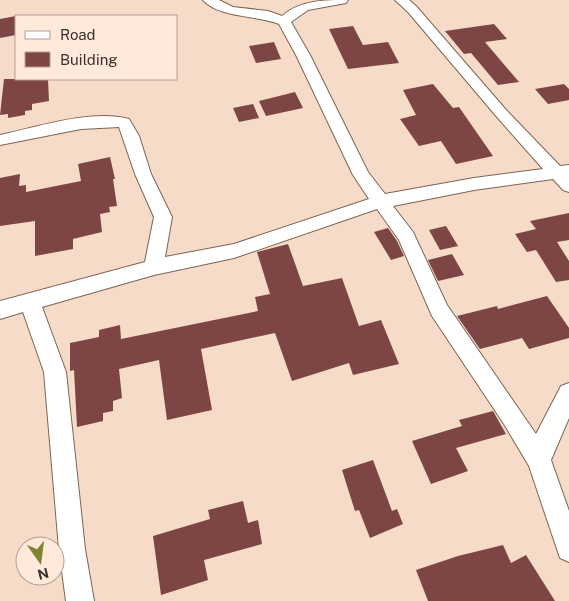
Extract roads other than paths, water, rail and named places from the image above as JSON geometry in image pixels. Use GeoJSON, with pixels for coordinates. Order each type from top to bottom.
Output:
{"type":"FeatureCollection","features":[{"type":"Feature","properties":{"kind":"street"},"geometry":{"type":"LineString","coordinates":[[209,0],[230,10],[268,15],[284,21],[303,55],[361,175],[407,238],[439,310],[512,416],[539,460],[569,550]]}},
{"type":"Feature","properties":{"kind":"street"},"geometry":{"type":"LineString","coordinates":[[284,21],[293,11],[317,4],[342,0]]}},
{"type":"Feature","properties":{"kind":"street"},"geometry":{"type":"LineString","coordinates":[[401,0],[412,9],[502,114],[565,176]]}},
{"type":"Feature","properties":{"kind":"street"},"geometry":{"type":"LineString","coordinates":[[0,140],[88,123],[115,120],[124,123],[131,136],[143,174],[163,217],[154,267]]}},
{"type":"Feature","properties":{"kind":"street"},"geometry":{"type":"LineString","coordinates":[[0,310],[154,267],[234,251],[379,202],[474,184],[565,176]]}},
{"type":"Feature","properties":{"kind":"street"},"geometry":{"type":"LineString","coordinates":[[30,302],[55,372],[72,549],[80,601]]}},
{"type":"Feature","properties":{"kind":"street"},"geometry":{"type":"LineString","coordinates":[[539,460],[545,442],[569,394]]}}]}
